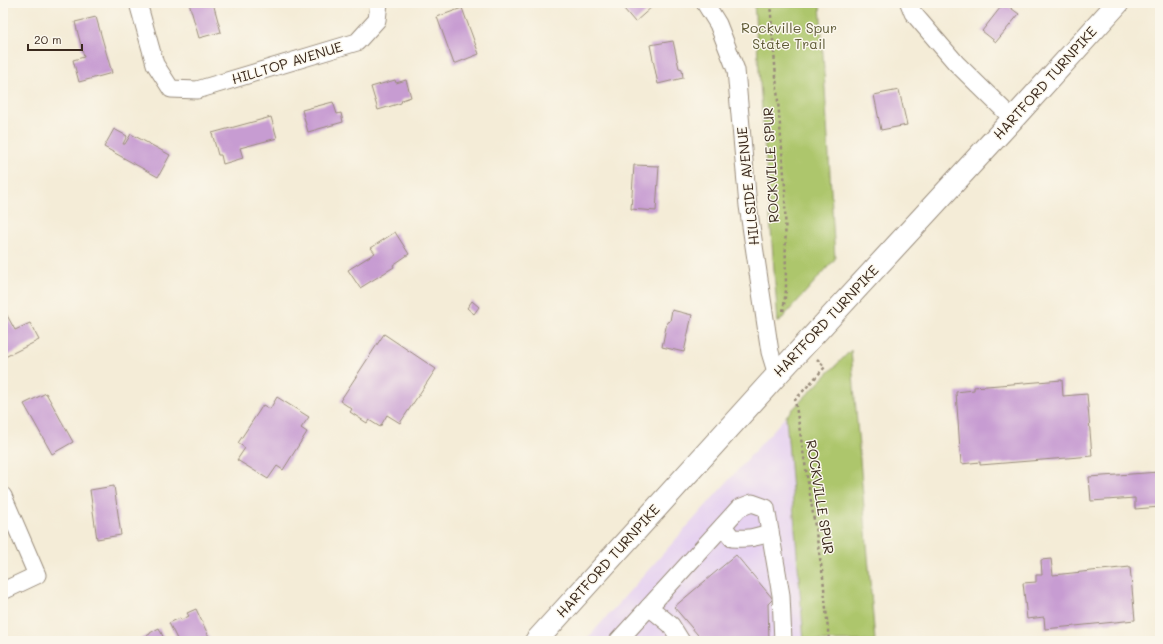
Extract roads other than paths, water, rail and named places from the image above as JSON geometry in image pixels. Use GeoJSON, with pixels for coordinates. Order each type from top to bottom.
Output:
{"type":"FeatureCollection","features":[{"type":"Feature","properties":{"kind":"main road","name":"HARTFORD TURNPIKE"},"geometry":{"type":"LineString","coordinates":[[536,641],[777,375],[1118,3]]}},
{"type":"Feature","properties":{"kind":"street","name":"HILLTOP AVENUE"},"geometry":{"type":"LineString","coordinates":[[138,3],[156,64],[171,89],[197,90],[357,42],[377,20],[379,3]]}},
{"type":"Feature","properties":{"kind":"street","name":"HILLSIDE AVENUE"},"geometry":{"type":"LineString","coordinates":[[705,3],[718,24],[736,70],[748,206],[770,352],[777,375]]}},
{"type":"Feature","properties":{"kind":"street"},"geometry":{"type":"LineString","coordinates":[[909,3],[913,13],[956,63],[1013,119]]}},
{"type":"Feature","properties":{"kind":"street"},"geometry":{"type":"LineString","coordinates":[[3,496],[37,575],[3,591]]}},
{"type":"Feature","properties":{"kind":"street"},"geometry":{"type":"LineString","coordinates":[[618,641],[739,508],[752,503],[766,508],[781,595],[783,641]]}},
{"type":"Feature","properties":{"kind":"street"},"geometry":{"type":"LineString","coordinates":[[723,526],[732,538],[746,539],[759,537],[770,532]]}},
{"type":"Feature","properties":{"kind":"street"},"geometry":{"type":"LineString","coordinates":[[650,607],[671,625],[681,641]]}},
{"type":"Feature","properties":{"kind":"park label","name":"Rockville Spur State Trail"},"geometry":{"type":"Point","coordinates":[789,36]}}]}
